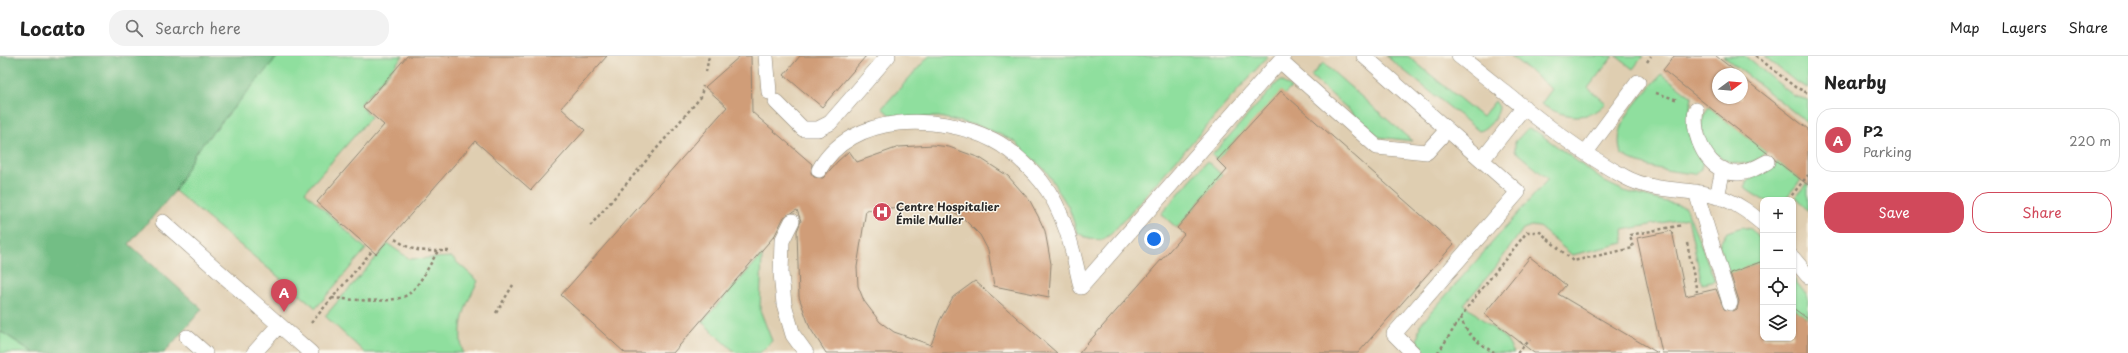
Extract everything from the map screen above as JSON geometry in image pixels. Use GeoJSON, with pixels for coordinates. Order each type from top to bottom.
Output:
{"type":"FeatureCollection","features":[{"type":"Feature","properties":{"kind":"lane"},"geometry":{"type":"LineString","coordinates":[[766,56],[772,97],[804,129],[818,129],[830,122],[888,56]]}},
{"type":"Feature","properties":{"kind":"lane"},"geometry":{"type":"LineString","coordinates":[[1364,56],[1518,192],[1394,334],[1413,353]]}},
{"type":"Feature","properties":{"kind":"lane"},"geometry":{"type":"LineString","coordinates":[[1459,56],[1524,107],[1586,152],[1626,178],[1651,187],[1696,192],[1725,199],[1748,211],[1760,221]]}},
{"type":"Feature","properties":{"kind":"lane"},"geometry":{"type":"LineString","coordinates":[[819,170],[824,160],[846,140],[871,128],[902,123],[939,124],[971,130],[994,140],[1024,163],[1042,182],[1058,209],[1070,240],[1081,288],[1282,58],[1377,147],[1427,152],[1447,130]]}},
{"type":"Feature","properties":{"kind":"lane"},"geometry":{"type":"LineString","coordinates":[[1586,152],[1638,82]]}},
{"type":"Feature","properties":{"kind":"lane"},"geometry":{"type":"LineString","coordinates":[[1691,106],[1700,145],[1708,158],[1723,169],[1738,173],[1752,170],[1767,162]]}},
{"type":"Feature","properties":{"kind":"lane"},"geometry":{"type":"LineString","coordinates":[[1482,160],[1524,107]]}},
{"type":"Feature","properties":{"kind":"lane"},"geometry":{"type":"LineString","coordinates":[[830,122],[846,140]]}},
{"type":"Feature","properties":{"kind":"lane"},"geometry":{"type":"LineString","coordinates":[[1717,197],[1723,169]]}},
{"type":"Feature","properties":{"kind":"lane"},"geometry":{"type":"LineString","coordinates":[[1696,192],[1730,303]]}},
{"type":"Feature","properties":{"kind":"lane"},"geometry":{"type":"LineString","coordinates":[[792,220],[782,241],[781,273],[783,296],[793,335],[806,353]]}},
{"type":"Feature","properties":{"kind":"lane"},"geometry":{"type":"LineString","coordinates":[[162,222],[311,353]]}},
{"type":"Feature","properties":{"kind":"lane"},"geometry":{"type":"LineString","coordinates":[[1796,262],[1808,276]]}},
{"type":"Feature","properties":{"kind":"lane"},"geometry":{"type":"LineString","coordinates":[[254,353],[279,325]]}},
{"type":"Feature","properties":{"kind":"lane"},"geometry":{"type":"LineString","coordinates":[[187,337],[205,353]]}},
{"type":"Feature","properties":{"kind":"path"},"geometry":{"type":"LineString","coordinates":[[706,72],[709,56]]}},
{"type":"Feature","properties":{"kind":"path"},"geometry":{"type":"LineString","coordinates":[[1756,56],[1796,87],[1808,93]]}},
{"type":"Feature","properties":{"kind":"path"},"geometry":{"type":"LineString","coordinates":[[590,226],[701,97],[703,86]]}},
{"type":"Feature","properties":{"kind":"path"},"geometry":{"type":"LineString","coordinates":[[1654,92],[1691,106]]}},
{"type":"Feature","properties":{"kind":"path"},"geometry":{"type":"LineString","coordinates":[[1790,197],[1808,175]]}},
{"type":"Feature","properties":{"kind":"path"},"geometry":{"type":"LineString","coordinates":[[1438,353],[1461,317],[1526,232],[1540,232],[1573,262],[1633,248],[1630,235],[1683,224],[1685,231]]}},
{"type":"Feature","properties":{"kind":"path"},"geometry":{"type":"LineString","coordinates":[[395,239],[408,248],[417,251],[452,251]]}},
{"type":"Feature","properties":{"kind":"path"},"geometry":{"type":"LineString","coordinates":[[1686,239],[1697,292]]}},
{"type":"Feature","properties":{"kind":"path"},"geometry":{"type":"LineString","coordinates":[[296,340],[372,250]]}},
{"type":"Feature","properties":{"kind":"path"},"geometry":{"type":"LineString","coordinates":[[332,298],[381,300],[402,298],[411,292],[438,251]]}},
{"type":"Feature","properties":{"kind":"path"},"geometry":{"type":"LineString","coordinates":[[496,313],[513,284]]}},
{"type":"Feature","properties":{"kind":"path"},"geometry":{"type":"LineString","coordinates":[[1461,317],[1470,336],[1494,353]]}},
{"type":"Feature","properties":{"kind":"path"},"geometry":{"type":"LineString","coordinates":[[1517,353],[1530,340]]}},
{"type":"Feature","properties":{"kind":"shaded area","name":"Centre Hospitalier Émile Muller"},"geometry":{"type":"Polygon","coordinates":[[[0,56],[1808,56],[1808,353],[22,353],[0,56]]]}},
{"type":"Feature","properties":{"kind":"green space"},"geometry":{"type":"Polygon","coordinates":[[[0,56],[278,56],[195,153],[175,191],[129,244],[202,309],[164,353],[34,353],[0,331],[0,56]]]}},
{"type":"Feature","properties":{"kind":"green space"},"geometry":{"type":"Polygon","coordinates":[[[278,56],[403,56],[360,105],[371,117],[305,192],[366,249],[316,308],[175,191],[195,153],[278,56]]]}},
{"type":"Feature","properties":{"kind":"green space"},"geometry":{"type":"Polygon","coordinates":[[[929,56],[1268,56],[1112,233],[1103,240],[1089,239],[1077,232],[1069,208],[1046,171],[1014,141],[983,127],[939,117],[893,118],[882,108],[929,56]]]}},
{"type":"Feature","properties":{"kind":"green space"},"geometry":{"type":"Polygon","coordinates":[[[1386,56],[1408,56],[1482,117],[1495,101],[1499,107],[1499,110],[1495,118],[1486,128],[1479,131],[1386,56]]]}},
{"type":"Feature","properties":{"kind":"green space"},"geometry":{"type":"Polygon","coordinates":[[[1511,56],[1613,56],[1588,88],[1606,103],[1599,109],[1583,116],[1566,115],[1549,109],[1541,104],[1552,89],[1511,56]]]}},
{"type":"Feature","properties":{"kind":"green space"},"geometry":{"type":"Polygon","coordinates":[[[1616,56],[1643,56],[1633,69],[1616,56]]]}},
{"type":"Feature","properties":{"kind":"green space"},"geometry":{"type":"Polygon","coordinates":[[[1723,56],[1745,56],[1794,96],[1808,100],[1808,123],[1748,76],[1748,68],[1738,68],[1723,56]]]}},
{"type":"Feature","properties":{"kind":"green space"},"geometry":{"type":"Polygon","coordinates":[[[1764,56],[1808,56],[1808,88],[1796,82],[1764,56]]]}},
{"type":"Feature","properties":{"kind":"green space"},"geometry":{"type":"Polygon","coordinates":[[[1323,63],[1412,141],[1379,137],[1311,76],[1323,63]]]}},
{"type":"Feature","properties":{"kind":"green space"},"geometry":{"type":"Polygon","coordinates":[[[1662,74],[1692,97],[1689,116],[1689,130],[1693,144],[1703,161],[1701,169],[1695,174],[1647,166],[1621,154],[1619,142],[1625,120],[1638,100],[1662,74]]]}},
{"type":"Feature","properties":{"kind":"green space"},"geometry":{"type":"Polygon","coordinates":[[[1282,81],[1291,88],[1241,137],[1239,136],[1217,160],[1212,155],[1278,82],[1282,81]]]}},
{"type":"Feature","properties":{"kind":"green space"},"geometry":{"type":"Polygon","coordinates":[[[1709,107],[1766,152],[1754,161],[1741,164],[1728,161],[1716,155],[1707,145],[1702,133],[1702,120],[1709,107]]]}},
{"type":"Feature","properties":{"kind":"green space"},"geometry":{"type":"Polygon","coordinates":[[[1527,129],[1536,131],[1605,182],[1624,191],[1686,207],[1715,281],[1702,284],[1688,218],[1623,230],[1624,243],[1572,255],[1539,227],[1531,226],[1523,229],[1495,268],[1464,304],[1506,339],[1514,353],[1426,353],[1417,342],[1420,325],[1548,179],[1515,151],[1515,142],[1527,129]]]}},
{"type":"Feature","properties":{"kind":"green space"},"geometry":{"type":"Polygon","coordinates":[[[1207,161],[1222,175],[1177,228],[1161,214],[1207,161]]]}},
{"type":"Feature","properties":{"kind":"green space"},"geometry":{"type":"Polygon","coordinates":[[[1778,162],[1801,180],[1787,197],[1760,198],[1747,190],[1745,187],[1746,181],[1764,173],[1778,162]]]}},
{"type":"Feature","properties":{"kind":"green space"},"geometry":{"type":"Polygon","coordinates":[[[1808,182],[1808,211],[1796,196],[1808,182]]]}},
{"type":"Feature","properties":{"kind":"green space"},"geometry":{"type":"Polygon","coordinates":[[[1742,227],[1751,229],[1760,239],[1760,262],[1729,274],[1719,245],[1727,232],[1742,227]]]}},
{"type":"Feature","properties":{"kind":"green space"},"geometry":{"type":"Polygon","coordinates":[[[388,244],[410,259],[451,257],[478,281],[463,316],[461,343],[463,353],[365,353],[325,316],[388,244]]]}},
{"type":"Feature","properties":{"kind":"green space"},"geometry":{"type":"Polygon","coordinates":[[[762,255],[760,310],[772,341],[760,353],[736,353],[702,322],[762,255]]]}},
{"type":"Feature","properties":{"kind":"green space"},"geometry":{"type":"Polygon","coordinates":[[[1796,282],[1808,297],[1808,319],[1796,310],[1796,282]]]}},
{"type":"Feature","properties":{"kind":"green space"},"geometry":{"type":"Polygon","coordinates":[[[0,331],[34,353],[0,353],[0,331]]]}},
{"type":"Feature","properties":{"kind":"building"},"geometry":{"type":"Polygon","coordinates":[[[407,56],[607,56],[561,108],[585,130],[531,190],[475,141],[376,254],[317,202],[384,125],[363,107],[407,56]]]}},
{"type":"Feature","properties":{"kind":"building"},"geometry":{"type":"Polygon","coordinates":[[[740,56],[751,56],[752,112],[812,164],[811,173],[814,177],[823,178],[849,151],[857,162],[899,147],[933,145],[949,147],[980,158],[1008,176],[1030,201],[1038,216],[1045,231],[1051,264],[1049,297],[994,286],[988,250],[980,235],[961,216],[945,208],[928,205],[866,210],[857,267],[858,286],[864,301],[880,322],[894,332],[931,345],[940,320],[953,297],[975,281],[1057,353],[826,353],[810,328],[799,297],[797,231],[801,221],[797,210],[784,217],[775,235],[673,353],[625,353],[561,295],[727,107],[705,87],[740,56]]]}},
{"type":"Feature","properties":{"kind":"building"},"geometry":{"type":"Polygon","coordinates":[[[800,56],[866,56],[822,107],[784,75],[800,56]]]}},
{"type":"Feature","properties":{"kind":"building"},"geometry":{"type":"Polygon","coordinates":[[[1674,56],[1716,56],[1731,68],[1712,68],[1712,104],[1748,104],[1748,82],[1808,129],[1808,185],[1775,160],[1772,155],[1767,153],[1663,70],[1674,56]]]}},
{"type":"Feature","properties":{"kind":"building"},"geometry":{"type":"Polygon","coordinates":[[[1281,91],[1454,244],[1358,353],[1079,353],[1184,234],[1177,228],[1227,170],[1217,160],[1281,91]]]}},
{"type":"Feature","properties":{"kind":"building"},"geometry":{"type":"Polygon","coordinates":[[[1672,231],[1686,296],[1716,289],[1724,309],[1733,311],[1737,309],[1739,301],[1730,273],[1760,262],[1760,341],[1796,341],[1796,310],[1808,319],[1808,353],[1662,353],[1637,238],[1672,231]]]}},
{"type":"Feature","properties":{"kind":"building"},"geometry":{"type":"Polygon","coordinates":[[[1530,257],[1566,285],[1558,294],[1658,353],[1534,353],[1484,314],[1530,257]]]}},
{"type":"Feature","properties":{"kind":"place","name":"Centre Hospitalier Émile Muller"},"geometry":{"type":"Point","coordinates":[882,212]}},
{"type":"Feature","properties":{"kind":"place","name":"P2"},"geometry":{"type":"Point","coordinates":[284,312]}}]}
